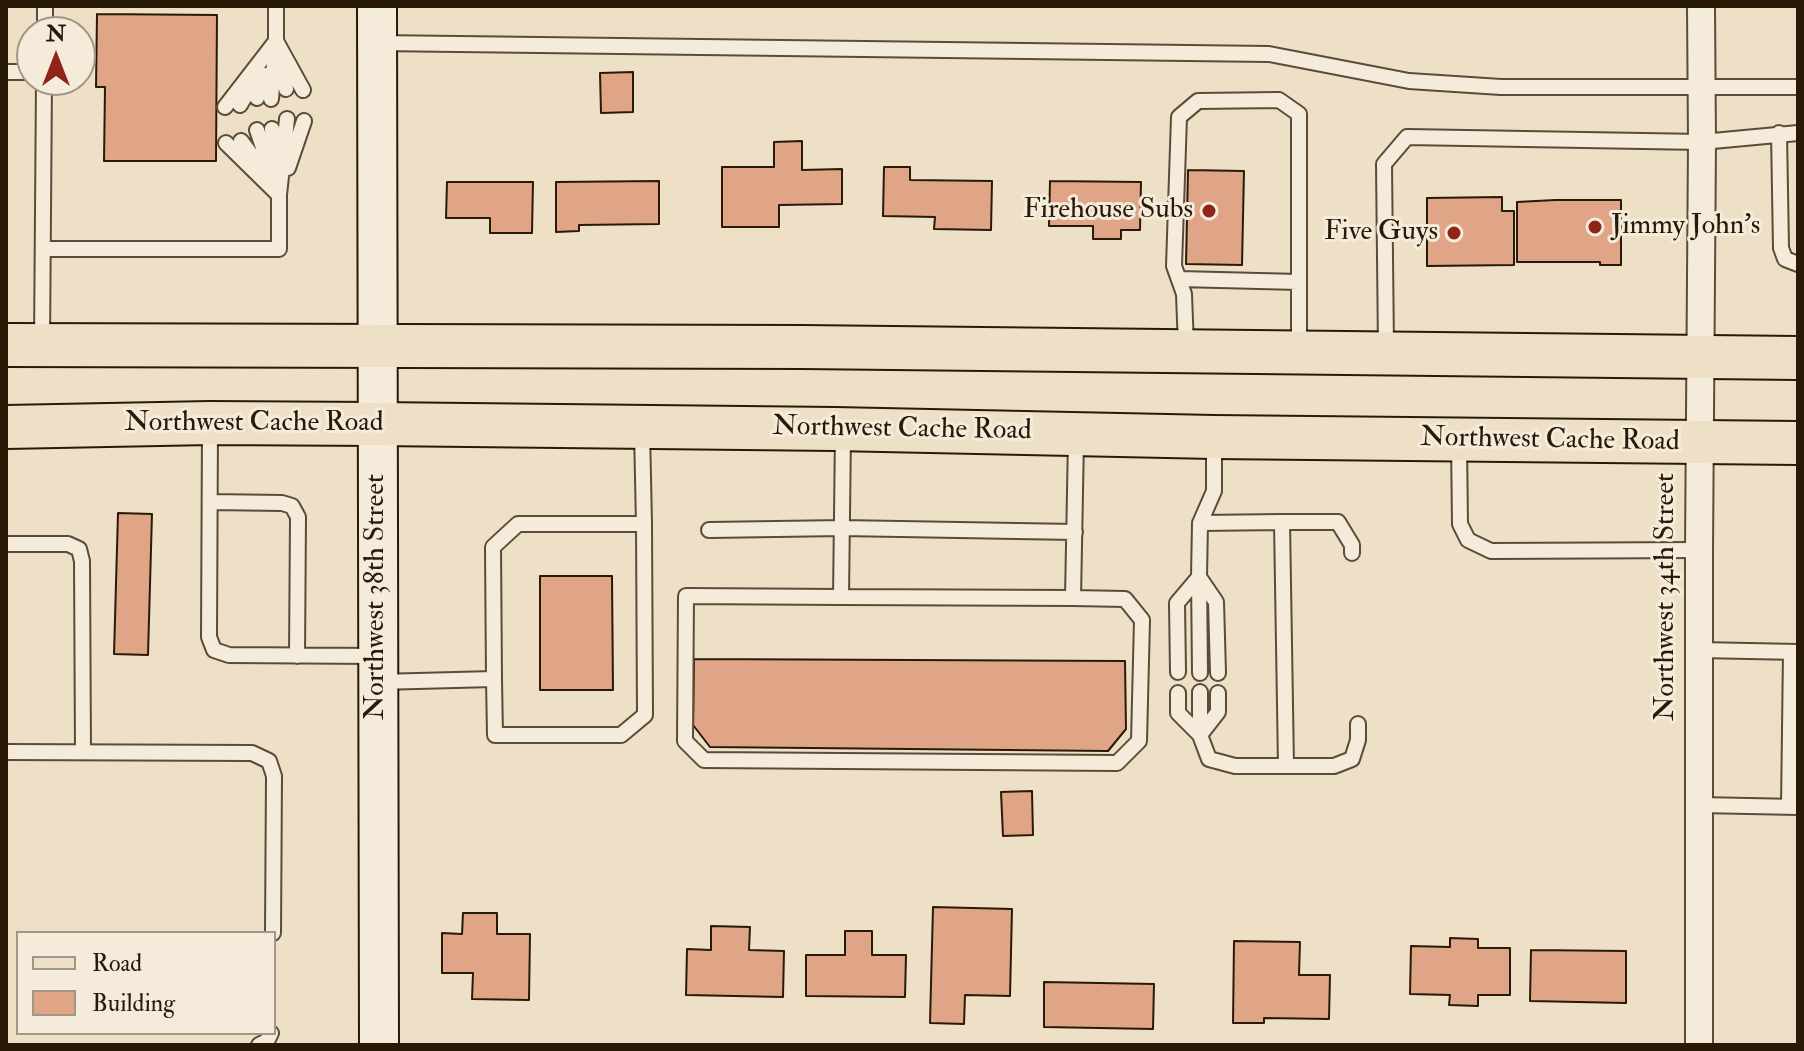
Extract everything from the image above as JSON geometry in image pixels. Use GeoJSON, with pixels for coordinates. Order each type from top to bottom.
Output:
{"type":"FeatureCollection","features":[{"type":"Feature","properties":{"kind":"main road","name":"Northwest 38th Street"},"geometry":{"type":"LineString","coordinates":[[374,16],[379,1045]]}},
{"type":"Feature","properties":{"kind":"main road"},"geometry":{"type":"LineString","coordinates":[[24,345],[802,347],[1798,358]]}},
{"type":"Feature","properties":{"kind":"main road","name":"Northwest Cache Road"},"geometry":{"type":"LineString","coordinates":[[6,427],[377,424],[1798,443]]}},
{"type":"Feature","properties":{"kind":"street","name":"Northwest 34th Street"},"geometry":{"type":"LineString","coordinates":[[1699,1045],[1701,6]]}},
{"type":"Feature","properties":{"kind":"lane"},"geometry":{"type":"LineString","coordinates":[[264,99],[276,40],[276,6]]}},
{"type":"Feature","properties":{"kind":"lane"},"geometry":{"type":"LineString","coordinates":[[374,16],[1269,54],[1409,81],[1501,87],[1798,87]]}},
{"type":"Feature","properties":{"kind":"lane"},"geometry":{"type":"LineString","coordinates":[[276,40],[286,89]]}},
{"type":"Feature","properties":{"kind":"lane"},"geometry":{"type":"LineString","coordinates":[[276,40],[303,90]]}},
{"type":"Feature","properties":{"kind":"lane"},"geometry":{"type":"LineString","coordinates":[[233,106],[276,40]]}},
{"type":"Feature","properties":{"kind":"lane"},"geometry":{"type":"LineString","coordinates":[[24,345],[43,249],[44,96]]}},
{"type":"Feature","properties":{"kind":"lane"},"geometry":{"type":"LineString","coordinates":[[1186,351],[1184,294],[1174,266],[1179,117],[1198,101],[1279,100],[1299,114],[1299,353]]}},
{"type":"Feature","properties":{"kind":"lane"},"geometry":{"type":"LineString","coordinates":[[43,249],[279,249],[279,195],[287,119]]}},
{"type":"Feature","properties":{"kind":"lane"},"geometry":{"type":"LineString","coordinates":[[279,195],[304,121]]}},
{"type":"Feature","properties":{"kind":"lane"},"geometry":{"type":"LineString","coordinates":[[265,130],[279,195]]}},
{"type":"Feature","properties":{"kind":"lane"},"geometry":{"type":"LineString","coordinates":[[1779,133],[1781,248],[1785,259],[1798,264]]}},
{"type":"Feature","properties":{"kind":"lane"},"geometry":{"type":"LineString","coordinates":[[1386,353],[1384,164],[1407,137],[1702,142],[1797,133]]}},
{"type":"Feature","properties":{"kind":"lane"},"geometry":{"type":"LineString","coordinates":[[241,141],[279,195]]}},
{"type":"Feature","properties":{"kind":"lane"},"geometry":{"type":"LineString","coordinates":[[226,143],[279,195]]}},
{"type":"Feature","properties":{"kind":"lane"},"geometry":{"type":"LineString","coordinates":[[1179,279],[1299,282]]}},
{"type":"Feature","properties":{"kind":"lane"},"geometry":{"type":"LineString","coordinates":[[210,423],[209,637],[214,650],[229,655],[297,656],[377,669],[494,679]]}},
{"type":"Feature","properties":{"kind":"lane"},"geometry":{"type":"LineString","coordinates":[[641,427],[644,524],[645,715],[621,735],[495,735],[493,547],[518,524],[644,524]]}},
{"type":"Feature","properties":{"kind":"lane"},"geometry":{"type":"LineString","coordinates":[[841,597],[844,429]]}},
{"type":"Feature","properties":{"kind":"lane"},"geometry":{"type":"LineString","coordinates":[[1073,598],[1076,433]]}},
{"type":"Feature","properties":{"kind":"lane"},"geometry":{"type":"LineString","coordinates":[[1200,673],[1200,523],[1214,491],[1214,437]]}},
{"type":"Feature","properties":{"kind":"lane"},"geometry":{"type":"LineString","coordinates":[[1459,440],[1460,524],[1468,540],[1491,551],[1699,550]]}},
{"type":"Feature","properties":{"kind":"lane"},"geometry":{"type":"LineString","coordinates":[[210,502],[282,503],[292,506],[298,517],[297,656]]}},
{"type":"Feature","properties":{"kind":"lane"},"geometry":{"type":"LineString","coordinates":[[1282,522],[1286,766]]}},
{"type":"Feature","properties":{"kind":"lane"},"geometry":{"type":"LineString","coordinates":[[1200,523],[1338,522],[1352,545],[1352,553]]}},
{"type":"Feature","properties":{"kind":"lane"},"geometry":{"type":"LineString","coordinates":[[709,530],[842,528],[1075,532]]}},
{"type":"Feature","properties":{"kind":"lane"},"geometry":{"type":"LineString","coordinates":[[6,544],[68,544],[79,549],[82,561],[83,752]]}},
{"type":"Feature","properties":{"kind":"lane"},"geometry":{"type":"LineString","coordinates":[[1178,672],[1177,603],[1199,577]]}},
{"type":"Feature","properties":{"kind":"lane"},"geometry":{"type":"LineString","coordinates":[[1199,577],[1216,602],[1218,673]]}},
{"type":"Feature","properties":{"kind":"lane"},"geometry":{"type":"LineString","coordinates":[[686,596],[841,597],[1125,599],[1142,620],[1139,741],[1117,763],[704,760],[685,741],[686,596]]}},
{"type":"Feature","properties":{"kind":"lane"},"geometry":{"type":"LineString","coordinates":[[1699,650],[1794,652],[1794,807],[1699,805]]}},
{"type":"Feature","properties":{"kind":"lane"},"geometry":{"type":"LineString","coordinates":[[1200,692],[1200,735],[1209,759],[1235,766],[1334,766],[1352,759],[1358,740],[1358,724]]}},
{"type":"Feature","properties":{"kind":"lane"},"geometry":{"type":"LineString","coordinates":[[1178,693],[1178,713],[1200,735]]}},
{"type":"Feature","properties":{"kind":"lane"},"geometry":{"type":"LineString","coordinates":[[1200,735],[1218,712],[1218,693]]}},
{"type":"Feature","properties":{"kind":"lane"},"geometry":{"type":"LineString","coordinates":[[6,752],[252,753],[269,761],[274,776],[273,931]]}},
{"type":"Feature","properties":{"kind":"building"},"geometry":{"type":"Polygon","coordinates":[[[97,14],[217,15],[216,161],[104,161],[105,87],[96,87],[97,14]]]}},
{"type":"Feature","properties":{"kind":"building"},"geometry":{"type":"Polygon","coordinates":[[[633,72],[633,112],[601,113],[600,73],[633,72]]]}},
{"type":"Feature","properties":{"kind":"building"},"geometry":{"type":"Polygon","coordinates":[[[802,141],[802,170],[842,169],[842,204],[779,205],[779,227],[722,227],[722,167],[774,167],[774,142],[802,141]]]}},
{"type":"Feature","properties":{"kind":"building"},"geometry":{"type":"Polygon","coordinates":[[[884,167],[910,167],[910,180],[992,181],[991,230],[934,229],[935,217],[883,216],[884,167]]]}},
{"type":"Feature","properties":{"kind":"building"},"geometry":{"type":"Polygon","coordinates":[[[1188,170],[1244,171],[1242,265],[1186,264],[1188,170]]]}},
{"type":"Feature","properties":{"kind":"building"},"geometry":{"type":"Polygon","coordinates":[[[659,181],[659,224],[579,225],[579,231],[556,232],[556,182],[659,181]]]}},
{"type":"Feature","properties":{"kind":"building"},"geometry":{"type":"Polygon","coordinates":[[[1050,181],[1141,182],[1140,230],[1121,230],[1121,239],[1093,239],[1093,226],[1049,226],[1050,181]]]}},
{"type":"Feature","properties":{"kind":"building"},"geometry":{"type":"Polygon","coordinates":[[[447,182],[533,182],[532,233],[490,233],[490,218],[446,218],[447,182]]]}},
{"type":"Feature","properties":{"kind":"building"},"geometry":{"type":"Polygon","coordinates":[[[1502,197],[1502,211],[1514,211],[1514,265],[1427,266],[1427,198],[1502,197]]]}},
{"type":"Feature","properties":{"kind":"building"},"geometry":{"type":"Polygon","coordinates":[[[1621,200],[1621,265],[1517,262],[1517,202],[1621,200]]]}},
{"type":"Feature","properties":{"kind":"building"},"geometry":{"type":"Polygon","coordinates":[[[118,513],[152,514],[148,655],[114,654],[118,513]]]}},
{"type":"Feature","properties":{"kind":"building"},"geometry":{"type":"Polygon","coordinates":[[[540,576],[612,576],[613,690],[540,690],[540,576]]]}},
{"type":"Feature","properties":{"kind":"building"},"geometry":{"type":"Polygon","coordinates":[[[694,659],[1125,661],[1126,729],[1108,751],[710,747],[693,725],[694,659]]]}},
{"type":"Feature","properties":{"kind":"building"},"geometry":{"type":"Polygon","coordinates":[[[1032,791],[1033,835],[1003,836],[1001,792],[1032,791]]]}},
{"type":"Feature","properties":{"kind":"building"},"geometry":{"type":"Polygon","coordinates":[[[933,907],[1012,909],[1010,996],[965,995],[964,1024],[930,1023],[933,907]]]}},
{"type":"Feature","properties":{"kind":"building"},"geometry":{"type":"Polygon","coordinates":[[[463,913],[497,913],[497,934],[530,934],[529,1000],[472,999],[473,973],[442,973],[442,933],[462,934],[463,913]]]}},
{"type":"Feature","properties":{"kind":"building"},"geometry":{"type":"Polygon","coordinates":[[[711,926],[750,927],[749,950],[784,951],[783,997],[686,995],[687,949],[711,950],[711,926]]]}},
{"type":"Feature","properties":{"kind":"building"},"geometry":{"type":"Polygon","coordinates":[[[845,931],[872,931],[872,955],[906,955],[905,997],[806,996],[806,955],[845,955],[845,931]]]}},
{"type":"Feature","properties":{"kind":"building"},"geometry":{"type":"Polygon","coordinates":[[[1450,938],[1478,939],[1478,948],[1510,948],[1510,995],[1478,995],[1478,1006],[1449,1005],[1450,995],[1410,994],[1411,946],[1450,947],[1450,938]]]}},
{"type":"Feature","properties":{"kind":"building"},"geometry":{"type":"Polygon","coordinates":[[[1234,941],[1300,942],[1299,975],[1330,975],[1329,1019],[1264,1018],[1264,1023],[1233,1023],[1234,941]]]}},
{"type":"Feature","properties":{"kind":"building"},"geometry":{"type":"Polygon","coordinates":[[[1531,950],[1626,951],[1626,1003],[1530,1001],[1531,950]]]}},
{"type":"Feature","properties":{"kind":"building"},"geometry":{"type":"Polygon","coordinates":[[[1044,982],[1154,984],[1153,1029],[1044,1027],[1044,982]]]}},
{"type":"Feature","properties":{"kind":"place","name":"Firehouse Subs"},"geometry":{"type":"Point","coordinates":[1209,211]}},
{"type":"Feature","properties":{"kind":"place","name":"Jimmy John's"},"geometry":{"type":"Point","coordinates":[1595,227]}},
{"type":"Feature","properties":{"kind":"place","name":"Five Guys"},"geometry":{"type":"Point","coordinates":[1454,233]}}]}
